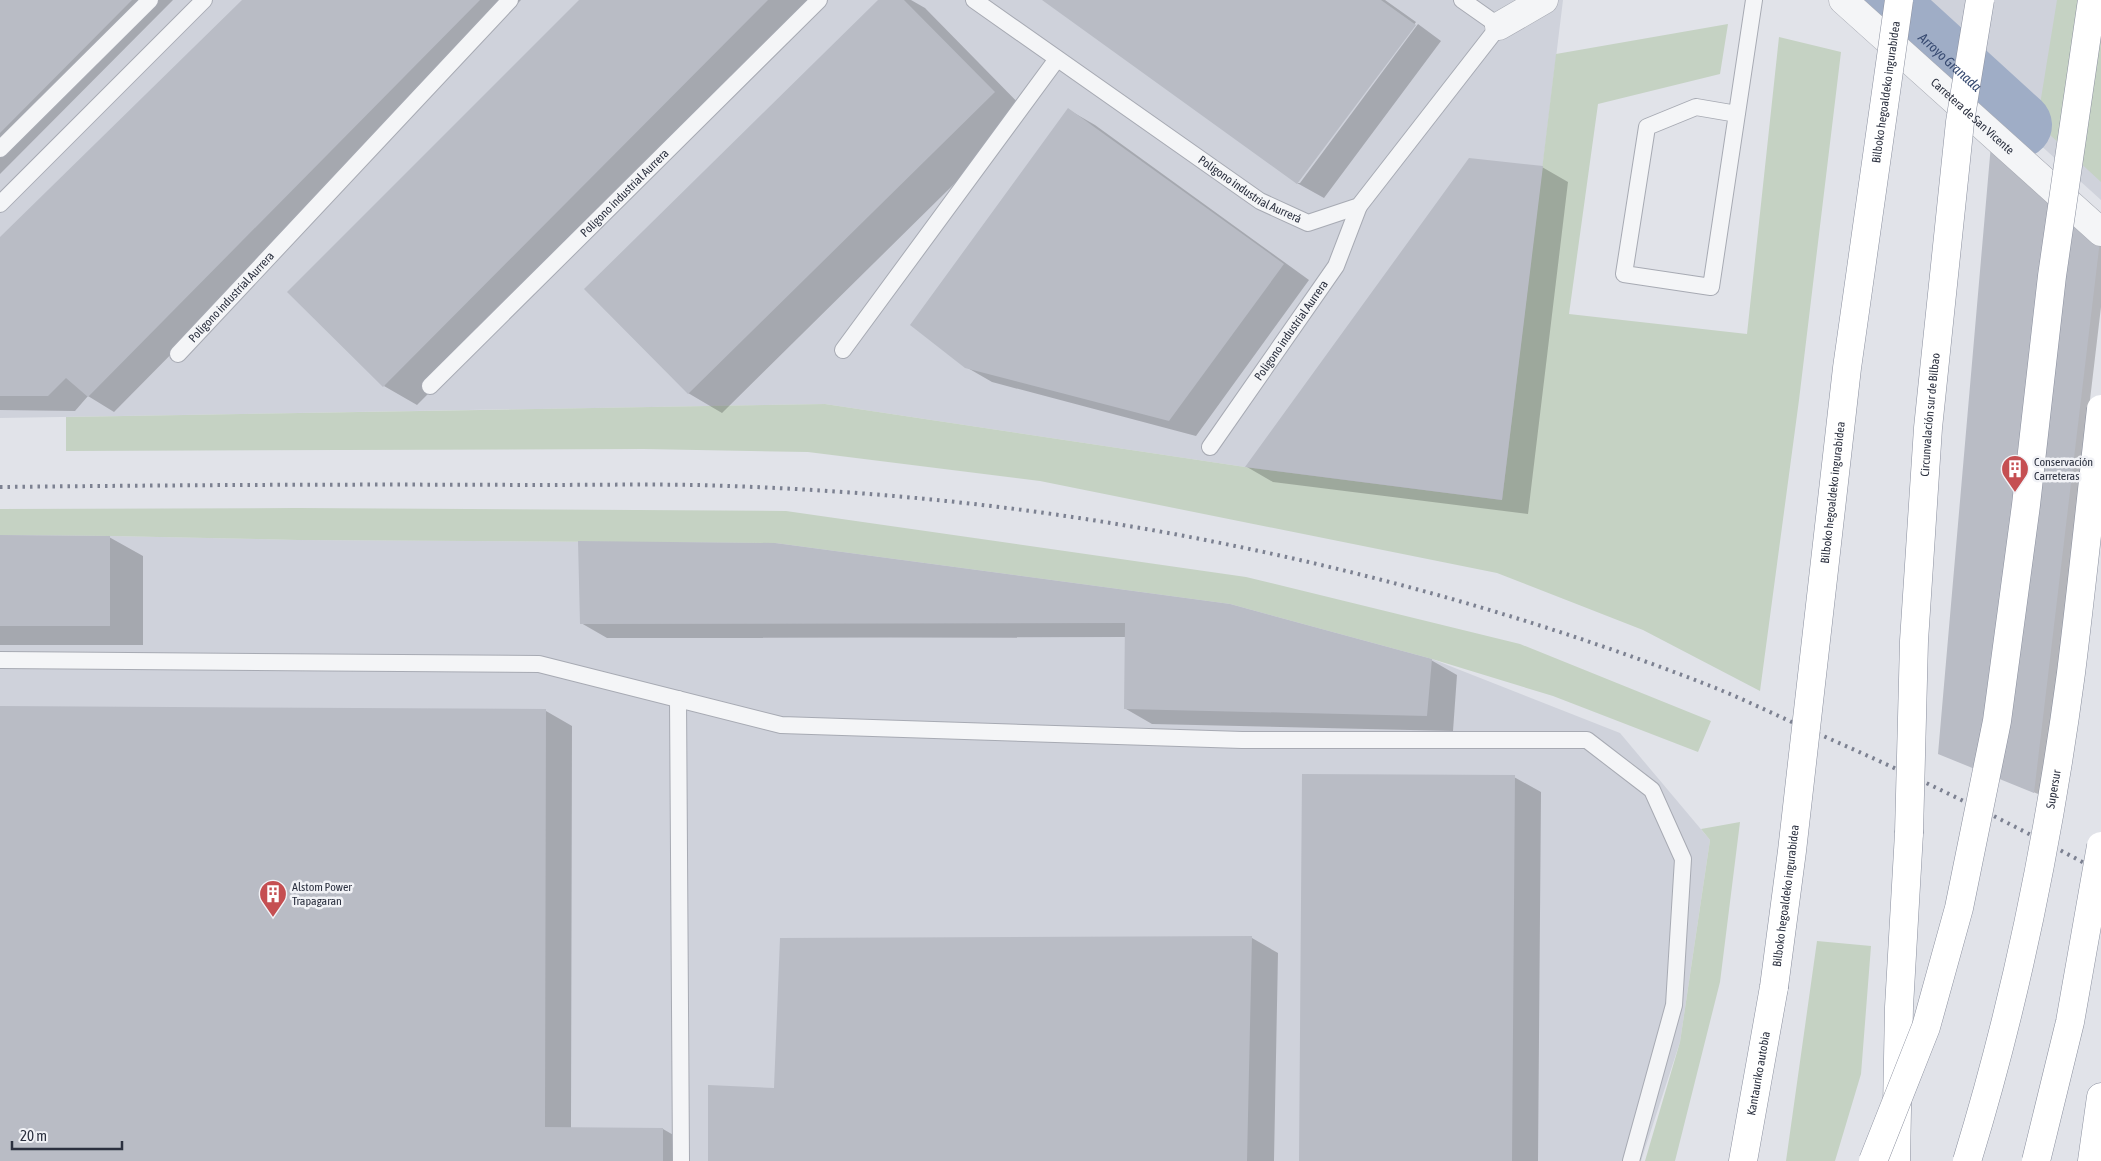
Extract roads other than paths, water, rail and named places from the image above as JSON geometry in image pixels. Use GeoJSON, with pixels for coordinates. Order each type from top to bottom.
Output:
{"type":"FeatureCollection","features":[{"type":"Feature","properties":{"kind":"highway","name":"Bilboko hegoaldeko ingurabidea"},"geometry":{"type":"LineString","coordinates":[[1774,987],[1792,851],[1847,368],[1900,0]]}},
{"type":"Feature","properties":{"kind":"highway","name":"Circunvalación sur de Bilbao"},"geometry":{"type":"LineString","coordinates":[[1896,1161],[1899,1007],[1909,833],[1914,641],[1928,428],[1960,122],[1980,0]]}},
{"type":"Feature","properties":{"kind":"highway"},"geometry":{"type":"LineString","coordinates":[[1873,1161],[1926,1027],[1959,908],[1997,721],[2026,506],[2052,276],[2081,62],[2092,0]]}},
{"type":"Feature","properties":{"kind":"highway","name":"Supersur"},"geometry":{"type":"LineString","coordinates":[[1967,1161],[1986,1100],[2012,1001],[2037,880],[2071,674],[2101,409]]}},
{"type":"Feature","properties":{"kind":"highway"},"geometry":{"type":"LineString","coordinates":[[2036,1161],[2070,1022],[2101,846]]}},
{"type":"Feature","properties":{"kind":"highway","name":"Kantauriko autobia"},"geometry":{"type":"LineString","coordinates":[[1743,1161],[1774,987]]}},
{"type":"Feature","properties":{"kind":"highway"},"geometry":{"type":"LineString","coordinates":[[2092,1161],[2101,1097]]}},
{"type":"Feature","properties":{"kind":"street"},"geometry":{"type":"LineString","coordinates":[[1499,26],[1511,0]]}},
{"type":"Feature","properties":{"kind":"street"},"geometry":{"type":"LineString","coordinates":[[1499,26],[1544,0]]}},
{"type":"Feature","properties":{"kind":"street","name":"Carretera de San Vicente"},"geometry":{"type":"LineString","coordinates":[[1840,2],[2101,232]]}},
{"type":"Feature","properties":{"kind":"lane"},"geometry":{"type":"LineString","coordinates":[[0,149],[150,0]]}},
{"type":"Feature","properties":{"kind":"lane"},"geometry":{"type":"LineString","coordinates":[[0,204],[204,0]]}},
{"type":"Feature","properties":{"kind":"lane","name":"Poligono industrial Aurrera"},"geometry":{"type":"LineString","coordinates":[[178,354],[510,0]]}},
{"type":"Feature","properties":{"kind":"lane","name":"Poligono industrial Aurrera"},"geometry":{"type":"LineString","coordinates":[[430,386],[819,0]]}},
{"type":"Feature","properties":{"kind":"lane","name":"Polígono industrial Aurrerá"},"geometry":{"type":"LineString","coordinates":[[974,0],[1260,201],[1308,223],[1359,206]]}},
{"type":"Feature","properties":{"kind":"lane"},"geometry":{"type":"LineString","coordinates":[[1359,206],[1499,26],[1462,0]]}},
{"type":"Feature","properties":{"kind":"lane"},"geometry":{"type":"LineString","coordinates":[[1737,114],[1696,107],[1647,127],[1624,274],[1711,287],[1737,114],[1754,0]]}},
{"type":"Feature","properties":{"kind":"lane"},"geometry":{"type":"LineString","coordinates":[[843,350],[1057,58]]}},
{"type":"Feature","properties":{"kind":"lane","name":"Poligono industrial Aurrera"},"geometry":{"type":"LineString","coordinates":[[1210,447],[1336,266],[1359,206]]}},
{"type":"Feature","properties":{"kind":"lane"},"geometry":{"type":"LineString","coordinates":[[0,660],[539,664],[781,725],[1242,740],[1587,740],[1652,790],[1683,859],[1674,1005],[1631,1161]]}},
{"type":"Feature","properties":{"kind":"lane"},"geometry":{"type":"LineString","coordinates":[[678,699],[681,1161]]}},
{"type":"Feature","properties":{"kind":"waterway","name":"Arroyo Granada"},"geometry":{"type":"LineString","coordinates":[[1882,0],[2019,125]]}},
{"type":"Feature","properties":{"kind":"railway"},"geometry":{"type":"LineString","coordinates":[[0,487],[200,485],[741,486],[871,494],[958,502],[1130,526],[1298,560],[1381,580],[1464,603],[1628,655],[1720,690],[1882,762],[1992,815],[2101,872]]}},
{"type":"Feature","properties":{"kind":"place","name":"Conservación Carreteras"},"geometry":{"type":"Point","coordinates":[2015,493]}},
{"type":"Feature","properties":{"kind":"place","name":"Alstom Power Trapagaran"},"geometry":{"type":"Point","coordinates":[273,918]}}]}
